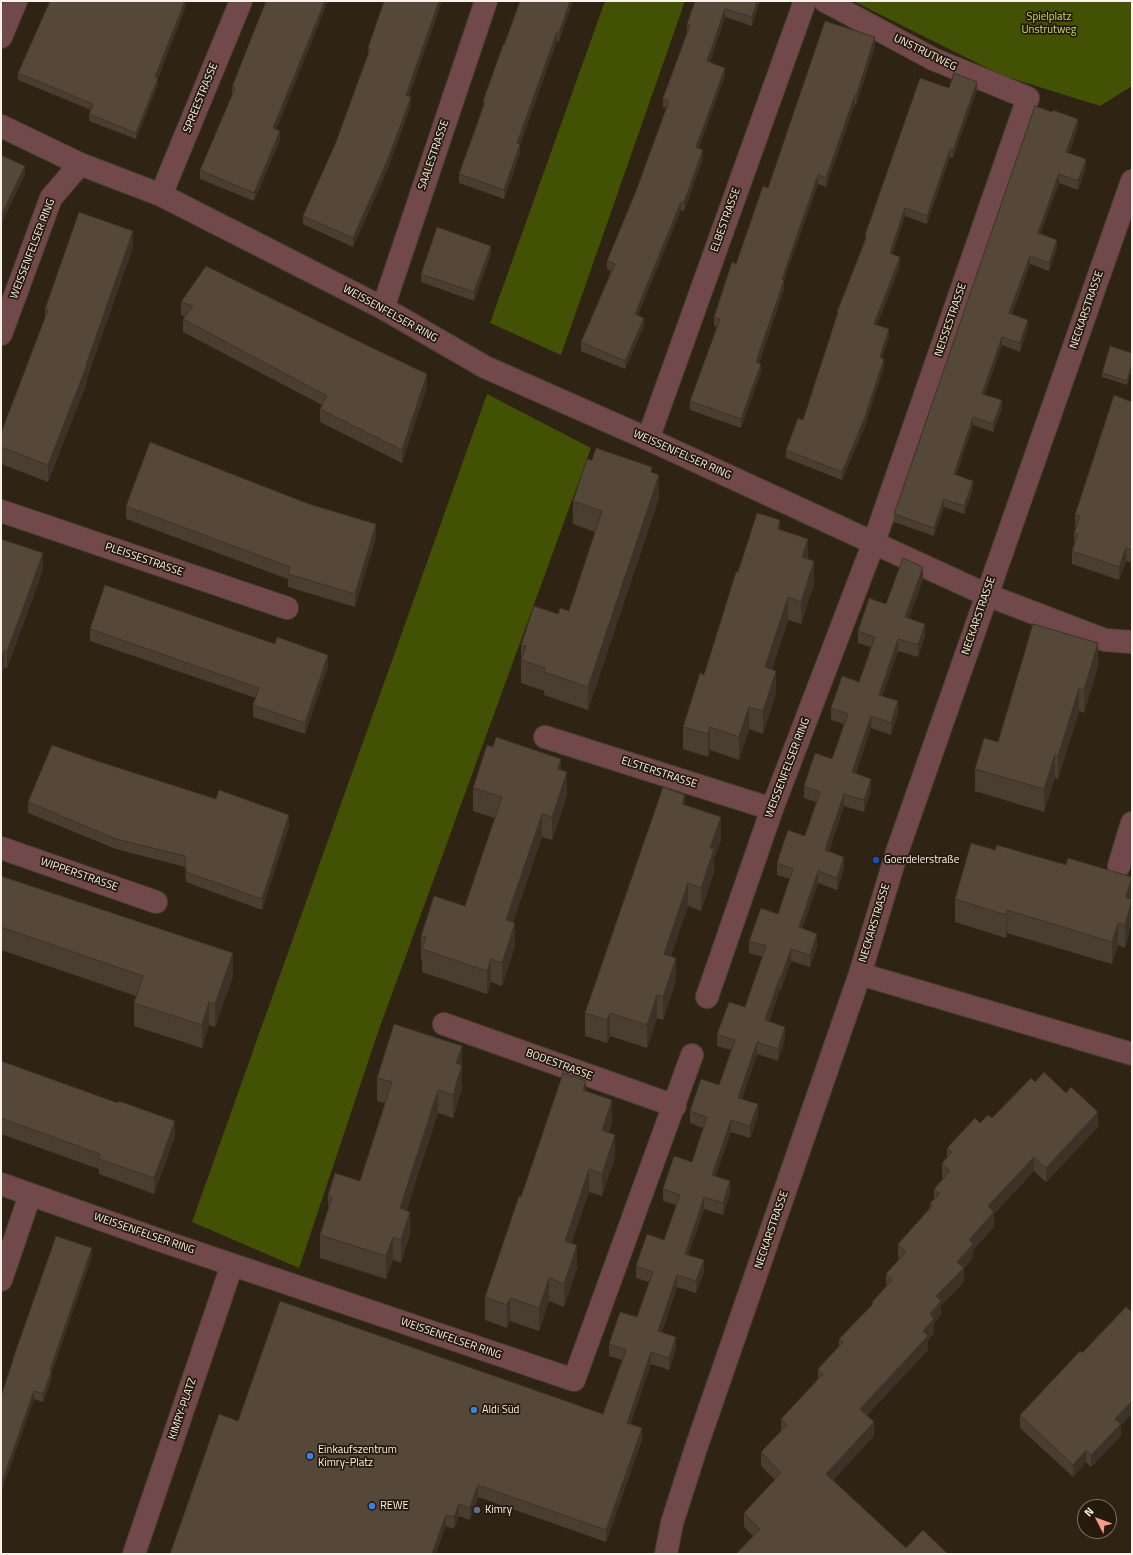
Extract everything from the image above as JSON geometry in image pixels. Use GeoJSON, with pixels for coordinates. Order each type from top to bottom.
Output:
{"type":"FeatureCollection","features":[{"type":"Feature","properties":{"kind":"street"},"geometry":{"type":"LineString","coordinates":[[1,37],[16,1]]}},
{"type":"Feature","properties":{"kind":"street","name":"SPREESTRASSE"},"geometry":{"type":"LineString","coordinates":[[161,195],[241,1]]}},
{"type":"Feature","properties":{"kind":"street","name":"SAALESTRASSE"},"geometry":{"type":"LineString","coordinates":[[383,308],[486,1]]}},
{"type":"Feature","properties":{"kind":"street","name":"ELBESTRASSE"},"geometry":{"type":"LineString","coordinates":[[648,439],[805,1]]}},
{"type":"Feature","properties":{"kind":"street","name":"UNSTRUTWEG"},"geometry":{"type":"LineString","coordinates":[[825,1],[933,59],[1028,98]]}},
{"type":"Feature","properties":{"kind":"street","name":"NEISSESTRASSE"},"geometry":{"type":"LineString","coordinates":[[874,542],[1028,98]]}},
{"type":"Feature","properties":{"kind":"street"},"geometry":{"type":"LineString","coordinates":[[1,126],[80,164]]}},
{"type":"Feature","properties":{"kind":"street","name":"WEISSENFELSER RING"},"geometry":{"type":"LineString","coordinates":[[1,334],[51,198],[80,164],[161,195],[383,308],[485,367],[648,439],[987,595],[1105,640],[1132,642]]}},
{"type":"Feature","properties":{"kind":"street","name":"NECKARSTRASSE"},"geometry":{"type":"LineString","coordinates":[[666,1554],[672,1523],[697,1446],[860,974],[897,852],[1132,181]]}},
{"type":"Feature","properties":{"kind":"street","name":"PLEISSESTRASSE"},"geometry":{"type":"LineString","coordinates":[[1,511],[286,608]]}},
{"type":"Feature","properties":{"kind":"street","name":"WEISSENFELSER RING"},"geometry":{"type":"LineString","coordinates":[[707,997],[772,809],[874,542]]}},
{"type":"Feature","properties":{"kind":"street","name":"ELSTERSTRASSE"},"geometry":{"type":"LineString","coordinates":[[545,738],[772,809]]}},
{"type":"Feature","properties":{"kind":"street"},"geometry":{"type":"LineString","coordinates":[[1119,866],[1132,823]]}},
{"type":"Feature","properties":{"kind":"street","name":"WIPPERSTRASSE"},"geometry":{"type":"LineString","coordinates":[[1,848],[156,902]]}},
{"type":"Feature","properties":{"kind":"street"},"geometry":{"type":"LineString","coordinates":[[860,974],[1132,1054]]}},
{"type":"Feature","properties":{"kind":"street","name":"BODESTRASSE"},"geometry":{"type":"LineString","coordinates":[[444,1024],[675,1106]]}},
{"type":"Feature","properties":{"kind":"street","name":"WEISSENFELSER RING"},"geometry":{"type":"LineString","coordinates":[[1,1184],[232,1265],[574,1380],[675,1106],[692,1055]]}},
{"type":"Feature","properties":{"kind":"street"},"geometry":{"type":"LineString","coordinates":[[1,1280],[30,1195]]}},
{"type":"Feature","properties":{"kind":"street","name":"KIMRY-PLATZ"},"geometry":{"type":"LineString","coordinates":[[134,1554],[232,1265]]}},
{"type":"Feature","properties":{"kind":"green space"},"geometry":{"type":"Polygon","coordinates":[[[605,1],[685,1],[561,355],[490,323],[605,1]]]}},
{"type":"Feature","properties":{"kind":"green space","name":"Spielplatz Unstrutweg"},"geometry":{"type":"Polygon","coordinates":[[[853,1],[1132,1],[1132,86],[1100,106],[1001,75],[853,1]]]}},
{"type":"Feature","properties":{"kind":"green space"},"geometry":{"type":"Polygon","coordinates":[[[487,394],[591,448],[377,1035],[299,1268],[192,1222],[487,394]]]}},
{"type":"Feature","properties":{"kind":"building"},"geometry":{"type":"Polygon","coordinates":[[[50,1],[185,1],[155,77],[158,78],[136,133],[89,114],[93,104],[18,73],[50,1]]]}},
{"type":"Feature","properties":{"kind":"building"},"geometry":{"type":"Polygon","coordinates":[[[266,1],[325,1],[273,128],[280,131],[254,193],[200,170],[235,88],[232,87],[266,1]]]}},
{"type":"Feature","properties":{"kind":"building"},"geometry":{"type":"Polygon","coordinates":[[[384,1],[439,1],[406,95],[411,97],[388,159],[353,238],[303,216],[336,142],[370,49],[368,48],[384,1]]]}},
{"type":"Feature","properties":{"kind":"building"},"geometry":{"type":"Polygon","coordinates":[[[520,1],[570,1],[559,33],[557,32],[517,143],[520,144],[504,190],[459,174],[485,102],[483,101],[520,1]]]}},
{"type":"Feature","properties":{"kind":"building"},"geometry":{"type":"Polygon","coordinates":[[[695,1],[757,1],[752,17],[725,9],[707,61],[725,68],[696,147],[703,150],[684,202],[681,202],[635,314],[644,318],[625,361],[581,342],[615,264],[607,261],[636,191],[669,101],[663,98],[690,25],[687,24],[695,1]]]}},
{"type":"Feature","properties":{"kind":"building"},"geometry":{"type":"Polygon","coordinates":[[[825,21],[875,37],[856,96],[855,95],[826,178],[818,175],[782,279],[784,280],[756,362],[761,364],[741,419],[690,401],[720,319],[714,317],[732,262],[736,264],[763,186],[768,188],[825,21]]]}},
{"type":"Feature","properties":{"kind":"building"},"geometry":{"type":"Polygon","coordinates":[[[954,73],[977,82],[953,150],[950,149],[927,216],[905,208],[890,253],[900,257],[874,324],[889,329],[880,357],[884,359],[865,417],[842,472],[786,450],[798,418],[803,420],[837,312],[867,236],[865,235],[920,78],[949,88],[954,73]]]}},
{"type":"Feature","properties":{"kind":"building"},"geometry":{"type":"Polygon","coordinates":[[[1035,106],[1052,112],[1053,110],[1078,119],[1066,152],[1086,159],[1078,181],[1059,174],[1038,233],[1057,240],[1049,263],[1030,256],[1009,313],[1028,320],[1020,343],[1002,337],[982,394],[1002,400],[993,424],[973,417],[954,474],[973,481],[964,506],[944,499],[934,528],[894,514],[1035,106]]]}},
{"type":"Feature","properties":{"kind":"building"},"geometry":{"type":"Polygon","coordinates":[[[1,155],[25,166],[1,216],[1,155]]]}},
{"type":"Feature","properties":{"kind":"building"},"geometry":{"type":"Polygon","coordinates":[[[79,212],[133,231],[87,365],[48,465],[1,447],[1,433],[48,310],[45,309],[79,212]]]}},
{"type":"Feature","properties":{"kind":"building"},"geometry":{"type":"Polygon","coordinates":[[[437,227],[491,246],[474,292],[421,274],[437,227]]]}},
{"type":"Feature","properties":{"kind":"building"},"geometry":{"type":"Polygon","coordinates":[[[206,266],[427,374],[402,450],[320,409],[327,396],[183,319],[193,306],[181,302],[206,266]]]}},
{"type":"Feature","properties":{"kind":"building"},"geometry":{"type":"Polygon","coordinates":[[[1110,346],[1132,353],[1132,364],[1127,381],[1102,373],[1110,346]]]}},
{"type":"Feature","properties":{"kind":"building"},"geometry":{"type":"Polygon","coordinates":[[[1114,395],[1132,402],[1132,550],[1126,548],[1119,567],[1072,551],[1078,534],[1074,533],[1080,516],[1075,515],[1114,395]]]}},
{"type":"Feature","properties":{"kind":"building"},"geometry":{"type":"Polygon","coordinates":[[[150,442],[309,504],[376,524],[355,594],[288,574],[290,567],[126,506],[150,442]]]}},
{"type":"Feature","properties":{"kind":"building"},"geometry":{"type":"Polygon","coordinates":[[[596,448],[652,467],[651,472],[659,475],[588,687],[544,672],[545,668],[521,660],[526,646],[521,645],[534,606],[558,614],[560,608],[569,611],[602,511],[573,501],[587,459],[592,460],[596,448]]]}},
{"type":"Feature","properties":{"kind":"building"},"geometry":{"type":"Polygon","coordinates":[[[757,513],[780,520],[778,529],[808,539],[802,557],[814,561],[801,602],[788,597],[765,667],[776,671],[763,711],[749,707],[739,737],[710,727],[708,734],[683,727],[700,673],[704,675],[736,572],[738,572],[757,513]]]}},
{"type":"Feature","properties":{"kind":"building"},"geometry":{"type":"Polygon","coordinates":[[[1,539],[43,553],[7,652],[4,651],[1,658],[1,539]]]}},
{"type":"Feature","properties":{"kind":"building"},"geometry":{"type":"Polygon","coordinates":[[[903,558],[923,567],[905,617],[925,624],[918,645],[898,639],[879,695],[898,701],[891,723],[871,716],[852,772],[871,779],[864,800],[844,794],[825,850],[844,857],[837,878],[818,871],[799,927],[817,934],[810,955],[791,949],[765,1020],[785,1027],[778,1049],[757,1042],[738,1098],[758,1104],[750,1126],[731,1120],[712,1175],[730,1181],[723,1203],[704,1197],[685,1254],[704,1260],[696,1281],[677,1275],[658,1331],[676,1337],[669,1358],[651,1352],[627,1423],[642,1428],[606,1530],[478,1485],[470,1508],[459,1504],[454,1517],[446,1515],[432,1554],[170,1554],[219,1414],[238,1421],[280,1301],[603,1414],[626,1350],[609,1344],[620,1312],[637,1317],[653,1272],[636,1266],[647,1234],[664,1240],[680,1195],[663,1189],[674,1156],[692,1162],[707,1117],[690,1111],[701,1079],[719,1085],[735,1040],[717,1034],[729,1002],[745,1007],[766,946],[749,941],[761,908],[778,914],[793,869],[777,863],[782,847],[788,830],[805,836],[820,792],[804,786],[815,753],[832,759],[848,714],[831,708],[842,676],[859,682],[875,637],[858,631],[869,598],[886,604],[903,558]]]}},
{"type":"Feature","properties":{"kind":"building"},"geometry":{"type":"Polygon","coordinates":[[[105,585],[275,644],[277,637],[328,655],[305,723],[253,705],[259,688],[90,629],[105,585]]]}},
{"type":"Feature","properties":{"kind":"building"},"geometry":{"type":"Polygon","coordinates":[[[1033,624],[1098,643],[1084,690],[1079,688],[1058,756],[1055,754],[1044,789],[975,769],[984,738],[998,742],[1033,624]]]}},
{"type":"Feature","properties":{"kind":"building"},"geometry":{"type":"Polygon","coordinates":[[[496,737],[561,759],[558,769],[567,772],[552,817],[542,814],[506,920],[515,923],[502,963],[491,959],[487,971],[422,949],[426,937],[421,936],[434,896],[465,906],[502,797],[473,788],[487,745],[493,747],[496,737]]]}},
{"type":"Feature","properties":{"kind":"building"},"geometry":{"type":"Polygon","coordinates":[[[52,745],[216,799],[219,790],[289,815],[262,899],[186,872],[185,856],[116,839],[28,802],[52,745]]]}},
{"type":"Feature","properties":{"kind":"building"},"geometry":{"type":"Polygon","coordinates":[[[663,787],[685,795],[682,804],[721,817],[710,848],[714,849],[701,888],[688,883],[664,954],[676,958],[663,997],[657,995],[647,1025],[610,1013],[607,1020],[585,1013],[663,787]]]}},
{"type":"Feature","properties":{"kind":"building"},"geometry":{"type":"Polygon","coordinates":[[[971,843],[995,850],[997,845],[1066,865],[1068,858],[1132,877],[1126,897],[1132,900],[1125,925],[1118,923],[1112,942],[1007,910],[1006,915],[955,899],[971,843]]]}},
{"type":"Feature","properties":{"kind":"building"},"geometry":{"type":"Polygon","coordinates":[[[1,876],[233,953],[215,1004],[209,1002],[202,1025],[134,1003],[143,976],[1,927],[1,876]]]}},
{"type":"Feature","properties":{"kind":"building"},"geometry":{"type":"Polygon","coordinates":[[[394,1024],[462,1046],[456,1063],[462,1065],[453,1095],[438,1090],[400,1208],[410,1212],[401,1240],[393,1237],[386,1256],[320,1235],[332,1197],[328,1195],[335,1173],[360,1181],[392,1082],[377,1078],[394,1024]]]}},
{"type":"Feature","properties":{"kind":"building"},"geometry":{"type":"Polygon","coordinates":[[[1,1061],[118,1103],[119,1101],[175,1121],[154,1178],[99,1159],[100,1154],[1,1118],[1,1061]]]}},
{"type":"Feature","properties":{"kind":"building"},"geometry":{"type":"Polygon","coordinates":[[[1044,1072],[1066,1093],[1071,1087],[1098,1112],[1046,1168],[1034,1157],[988,1206],[994,1212],[969,1240],[973,1244],[957,1262],[964,1268],[936,1296],[941,1301],[930,1314],[934,1319],[923,1331],[928,1336],[860,1409],[874,1422],[826,1474],[906,1548],[923,1530],[948,1554],[736,1554],[760,1529],[744,1513],[781,1473],[761,1452],[787,1425],[781,1419],[823,1374],[818,1369],[843,1342],[839,1339],[874,1303],[872,1302],[892,1280],[886,1274],[906,1252],[898,1244],[933,1205],[930,1203],[940,1194],[934,1189],[950,1171],[942,1163],[952,1152],[947,1148],[975,1118],[980,1123],[988,1115],[992,1118],[1031,1078],[1035,1082],[1044,1072]]]}},
{"type":"Feature","properties":{"kind":"building"},"geometry":{"type":"Polygon","coordinates":[[[563,1073],[586,1081],[583,1090],[612,1100],[602,1130],[615,1135],[602,1174],[589,1169],[565,1241],[577,1245],[564,1284],[549,1278],[539,1308],[510,1298],[507,1305],[485,1297],[563,1073]]]}},
{"type":"Feature","properties":{"kind":"building"},"geometry":{"type":"Polygon","coordinates":[[[56,1236],[92,1248],[43,1394],[34,1391],[1,1485],[1,1397],[56,1236]]]}},
{"type":"Feature","properties":{"kind":"building"},"geometry":{"type":"Polygon","coordinates":[[[1126,1307],[1132,1312],[1132,1401],[1115,1419],[1121,1424],[1091,1455],[1086,1450],[1073,1465],[1020,1415],[1080,1351],[1082,1353],[1126,1307]]]}},
{"type":"Feature","properties":{"kind":"place","name":"Goerdelerstraße"},"geometry":{"type":"Point","coordinates":[876,860]}},
{"type":"Feature","properties":{"kind":"place","name":"Aldi Süd"},"geometry":{"type":"Point","coordinates":[474,1410]}},
{"type":"Feature","properties":{"kind":"place","name":"Einkaufszentrum Kimry-Platz"},"geometry":{"type":"Point","coordinates":[310,1456]}},
{"type":"Feature","properties":{"kind":"place","name":"REWE"},"geometry":{"type":"Point","coordinates":[372,1506]}},
{"type":"Feature","properties":{"kind":"place","name":"Kimry"},"geometry":{"type":"Point","coordinates":[477,1510]}}]}
